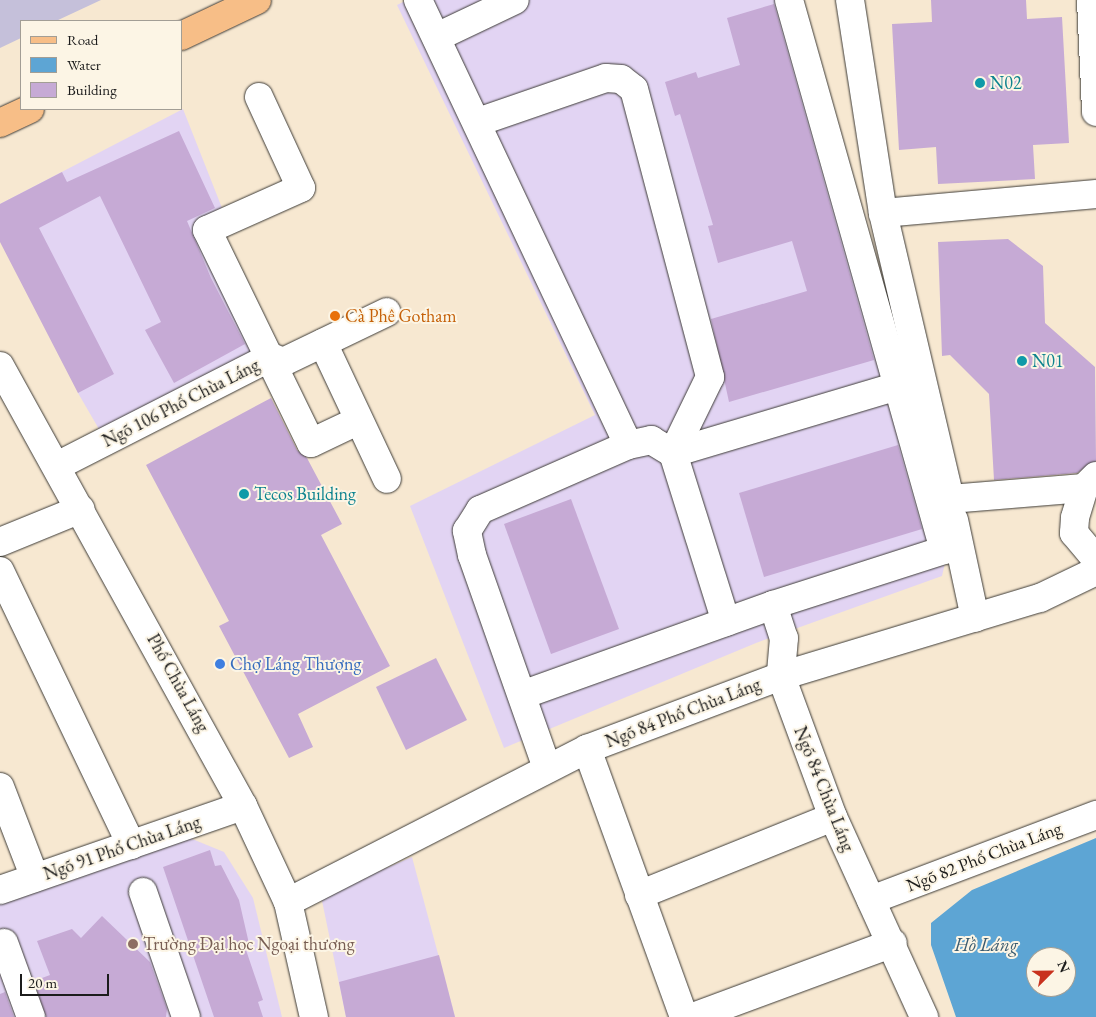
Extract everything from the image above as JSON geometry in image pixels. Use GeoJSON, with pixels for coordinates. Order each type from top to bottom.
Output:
{"type":"FeatureCollection","features":[{"type":"Feature","properties":{"kind":"main road"},"geometry":{"type":"LineString","coordinates":[[182,36],[257,0]]}},
{"type":"Feature","properties":{"kind":"main road"},"geometry":{"type":"LineString","coordinates":[[0,123],[28,110]]}},
{"type":"Feature","properties":{"kind":"street"},"geometry":{"type":"LineString","coordinates":[[418,0],[478,122],[628,445]]}},
{"type":"Feature","properties":{"kind":"street"},"geometry":{"type":"LineString","coordinates":[[437,37],[515,0]]}},
{"type":"Feature","properties":{"kind":"street"},"geometry":{"type":"LineString","coordinates":[[522,695],[773,605],[944,550],[789,0]]}},
{"type":"Feature","properties":{"kind":"street"},"geometry":{"type":"LineString","coordinates":[[850,0],[883,213],[950,499],[975,618]]}},
{"type":"Feature","properties":{"kind":"street"},"geometry":{"type":"LineString","coordinates":[[1091,0],[1096,112]]}},
{"type":"Feature","properties":{"kind":"street"},"geometry":{"type":"LineString","coordinates":[[478,122],[606,78],[621,79],[634,89],[710,377],[673,453]]}},
{"type":"Feature","properties":{"kind":"street"},"geometry":{"type":"LineString","coordinates":[[259,97],[301,188],[207,230],[271,357],[311,443],[353,423]]}},
{"type":"Feature","properties":{"kind":"street"},"geometry":{"type":"LineString","coordinates":[[883,213],[1096,194]]}},
{"type":"Feature","properties":{"kind":"street","name":"Ngõ 106 Phố Chùa Láng"},"geometry":{"type":"LineString","coordinates":[[57,466],[271,357],[283,362],[387,312]]}},
{"type":"Feature","properties":{"kind":"street"},"geometry":{"type":"LineString","coordinates":[[322,343],[387,479]]}},
{"type":"Feature","properties":{"kind":"street","name":"Phố Chùa Láng"},"geometry":{"type":"LineString","coordinates":[[0,366],[81,509],[243,806],[288,902],[314,1017]]}},
{"type":"Feature","properties":{"kind":"street"},"geometry":{"type":"LineString","coordinates":[[673,453],[898,386]]}},
{"type":"Feature","properties":{"kind":"street"},"geometry":{"type":"LineString","coordinates":[[547,768],[472,555],[467,531],[480,510],[628,445],[651,440],[673,453],[726,622]]}},
{"type":"Feature","properties":{"kind":"street"},"geometry":{"type":"LineString","coordinates":[[950,499],[1090,482],[1075,518],[1074,533],[1096,559]]}},
{"type":"Feature","properties":{"kind":"street"},"geometry":{"type":"LineString","coordinates":[[0,542],[81,509]]}},
{"type":"Feature","properties":{"kind":"street"},"geometry":{"type":"LineString","coordinates":[[0,571],[131,845]]}},
{"type":"Feature","properties":{"kind":"street","name":"Ngõ 84 Phố Chùa Láng"},"geometry":{"type":"LineString","coordinates":[[288,902],[587,749],[781,676],[1040,598],[1096,571]]}},
{"type":"Feature","properties":{"kind":"street"},"geometry":{"type":"LineString","coordinates":[[773,605],[784,638],[781,676]]}},
{"type":"Feature","properties":{"kind":"street","name":"Ngõ 84 Chùa Láng"},"geometry":{"type":"LineString","coordinates":[[781,676],[832,817],[893,944],[924,1017]]}},
{"type":"Feature","properties":{"kind":"street"},"geometry":{"type":"LineString","coordinates":[[587,749],[684,1017]]}},
{"type":"Feature","properties":{"kind":"street"},"geometry":{"type":"LineString","coordinates":[[0,787],[35,878]]}},
{"type":"Feature","properties":{"kind":"street","name":"Ngõ 91 Phố Chùa Láng"},"geometry":{"type":"LineString","coordinates":[[0,890],[243,806]]}},
{"type":"Feature","properties":{"kind":"street","name":"Ngõ 82 Phố Chùa Láng"},"geometry":{"type":"LineString","coordinates":[[871,900],[1096,815]]}},
{"type":"Feature","properties":{"kind":"street"},"geometry":{"type":"LineString","coordinates":[[640,895],[832,817]]}},
{"type":"Feature","properties":{"kind":"street"},"geometry":{"type":"LineString","coordinates":[[143,892],[186,1017]]}},
{"type":"Feature","properties":{"kind":"street"},"geometry":{"type":"LineString","coordinates":[[4,942],[31,1017]]}},
{"type":"Feature","properties":{"kind":"street"},"geometry":{"type":"LineString","coordinates":[[693,1017],[893,944]]}},
{"type":"Feature","properties":{"kind":"shaded area"},"geometry":{"type":"Polygon","coordinates":[[[0,0],[101,0],[58,20],[20,20],[20,38],[0,48],[0,0]]]}},
{"type":"Feature","properties":{"kind":"shaded area"},"geometry":{"type":"Polygon","coordinates":[[[407,0],[803,0],[952,533],[942,576],[756,643],[504,748],[410,506],[595,415],[397,5],[407,0]]]}},
{"type":"Feature","properties":{"kind":"shaded area"},"geometry":{"type":"Polygon","coordinates":[[[182,110],[224,213],[194,225],[256,352],[103,436],[78,393],[0,204],[182,110]]]}},
{"type":"Feature","properties":{"kind":"shaded area","name":"Trường Đại học Ngoại thương"},"geometry":{"type":"Polygon","coordinates":[[[180,834],[224,852],[253,898],[282,1017],[0,1017],[0,896],[180,834]]]}},
{"type":"Feature","properties":{"kind":"shaded area"},"geometry":{"type":"Polygon","coordinates":[[[412,857],[455,1017],[346,1017],[321,896],[412,857]]]}},
{"type":"Feature","properties":{"kind":"water","name":"Hồ Láng"},"geometry":{"type":"Polygon","coordinates":[[[1096,838],[1096,1017],[956,1017],[931,945],[931,923],[972,890],[1096,838]]]}},
{"type":"Feature","properties":{"kind":"building","name":"N02"},"geometry":{"type":"Polygon","coordinates":[[[931,0],[1026,0],[1027,19],[1062,17],[1069,143],[1033,145],[1035,179],[938,184],[936,147],[899,150],[892,24],[932,22],[931,0]]]}},
{"type":"Feature","properties":{"kind":"building"},"geometry":{"type":"Polygon","coordinates":[[[774,4],[874,360],[729,402],[711,319],[807,291],[792,241],[718,263],[708,226],[713,225],[680,114],[675,116],[665,82],[696,72],[698,78],[740,65],[727,18],[774,4]]]}},
{"type":"Feature","properties":{"kind":"building"},"geometry":{"type":"Polygon","coordinates":[[[179,131],[215,208],[187,221],[211,278],[245,344],[174,383],[145,330],[161,322],[100,196],[39,228],[114,374],[78,393],[0,242],[0,204],[62,172],[67,182],[179,131]]]}},
{"type":"Feature","properties":{"kind":"building","name":"N01"},"geometry":{"type":"Polygon","coordinates":[[[1008,239],[1043,266],[1045,323],[1095,367],[1096,461],[1077,473],[994,480],[989,394],[950,355],[942,356],[938,242],[1008,239]]]}},
{"type":"Feature","properties":{"kind":"building"},"geometry":{"type":"Polygon","coordinates":[[[271,398],[297,450],[307,458],[342,524],[321,535],[390,666],[298,714],[313,747],[289,758],[219,626],[229,621],[146,465],[271,398]]]}},
{"type":"Feature","properties":{"kind":"building"},"geometry":{"type":"Polygon","coordinates":[[[898,445],[922,529],[764,577],[739,493],[898,445]]]}},
{"type":"Feature","properties":{"kind":"building"},"geometry":{"type":"Polygon","coordinates":[[[571,499],[619,629],[551,654],[504,524],[571,499]]]}},
{"type":"Feature","properties":{"kind":"building"},"geometry":{"type":"Polygon","coordinates":[[[436,658],[467,720],[406,750],[376,687],[436,658]]]}},
{"type":"Feature","properties":{"kind":"building"},"geometry":{"type":"Polygon","coordinates":[[[210,850],[215,866],[221,865],[239,900],[250,948],[246,950],[263,1000],[258,1002],[263,1017],[214,1017],[163,867],[210,850]]]}},
{"type":"Feature","properties":{"kind":"building"},"geometry":{"type":"Polygon","coordinates":[[[102,916],[150,962],[167,1009],[166,1017],[46,1017],[34,981],[50,975],[37,941],[72,929],[81,938],[102,916]]]}},
{"type":"Feature","properties":{"kind":"building"},"geometry":{"type":"Polygon","coordinates":[[[439,955],[455,1017],[346,1017],[339,982],[439,955]]]}},
{"type":"Feature","properties":{"kind":"building"},"geometry":{"type":"Polygon","coordinates":[[[5,992],[14,1017],[0,1017],[0,994],[5,992]]]}},
{"type":"Feature","properties":{"kind":"place","name":"N02"},"geometry":{"type":"Point","coordinates":[980,83]}},
{"type":"Feature","properties":{"kind":"place","name":"Cà Phê Gotham"},"geometry":{"type":"Point","coordinates":[335,316]}},
{"type":"Feature","properties":{"kind":"place","name":"N01"},"geometry":{"type":"Point","coordinates":[1022,361]}},
{"type":"Feature","properties":{"kind":"place","name":"Tecos Building"},"geometry":{"type":"Point","coordinates":[244,494]}},
{"type":"Feature","properties":{"kind":"place","name":"Chợ Láng Thượng"},"geometry":{"type":"Point","coordinates":[220,664]}},
{"type":"Feature","properties":{"kind":"place","name":"Trường Đại học Ngoại thương"},"geometry":{"type":"Point","coordinates":[133,944]}}]}
